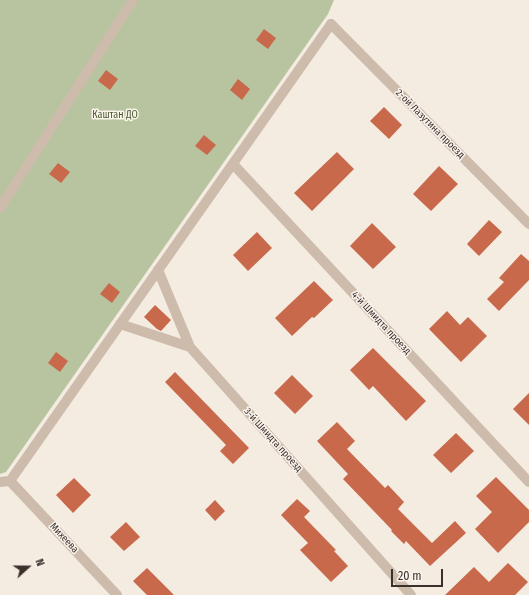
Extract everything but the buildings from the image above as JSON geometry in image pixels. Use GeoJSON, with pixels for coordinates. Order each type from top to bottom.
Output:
{"type":"FeatureCollection","features":[{"type":"Feature","properties":{"kind":"street"},"geometry":{"type":"LineString","coordinates":[[0,208],[133,0]]}},
{"type":"Feature","properties":{"kind":"street","name":"2-ой Лазутина проезд"},"geometry":{"type":"LineString","coordinates":[[233,164],[331,24],[529,224]]}},
{"type":"Feature","properties":{"kind":"street"},"geometry":{"type":"LineString","coordinates":[[5,482],[120,324],[233,164]]}},
{"type":"Feature","properties":{"kind":"street","name":"4-й Шмидта проезд"},"geometry":{"type":"LineString","coordinates":[[233,164],[529,482]]}},
{"type":"Feature","properties":{"kind":"street","name":"3-й Шмидта проезд"},"geometry":{"type":"LineString","coordinates":[[158,270],[190,347],[411,595]]}},
{"type":"Feature","properties":{"kind":"street"},"geometry":{"type":"LineString","coordinates":[[120,324],[190,347]]}},
{"type":"Feature","properties":{"kind":"street","name":"Михеева"},"geometry":{"type":"LineString","coordinates":[[5,482],[117,595]]}},
{"type":"Feature","properties":{"kind":"green space","name":"Каштан ДО"},"geometry":{"type":"Polygon","coordinates":[[[0,0],[334,0],[328,14],[6,472],[0,474],[0,0]]]}}]}
